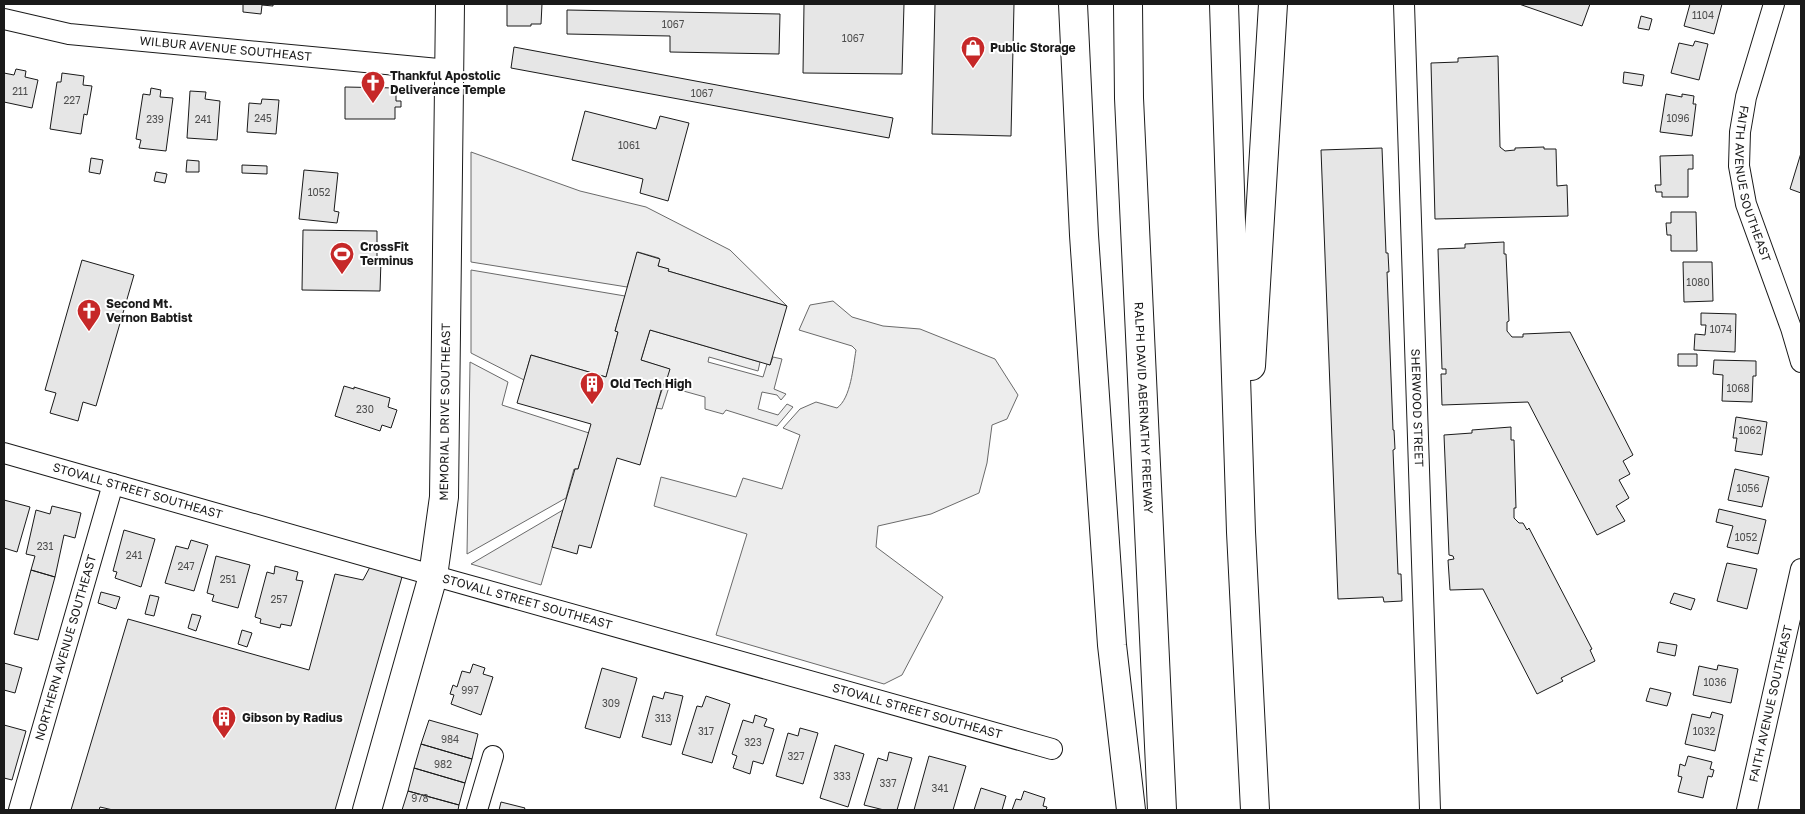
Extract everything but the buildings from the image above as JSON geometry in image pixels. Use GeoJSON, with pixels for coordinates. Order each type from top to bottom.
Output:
{"type":"FeatureCollection","features":[{"type":"Feature","properties":{"kind":"main road","name":"MEMORIAL DRIVE SOUTHEAST"},"geometry":{"type":"LineString","coordinates":[[367,810],[433,576],[444,497],[450,4]]}},
{"type":"Feature","properties":{"kind":"main road"},"geometry":{"type":"LineString","coordinates":[[1072,4],[1083,226],[1112,645],[1130,810]]}},
{"type":"Feature","properties":{"kind":"main road","name":"RALPH DAVID ABERNATHY FREEWAY"},"geometry":{"type":"LineString","coordinates":[[1128,4],[1128,98],[1162,810]]}},
{"type":"Feature","properties":{"kind":"main road"},"geometry":{"type":"LineString","coordinates":[[1224,4],[1241,532],[1255,810]]}},
{"type":"Feature","properties":{"kind":"main road"},"geometry":{"type":"LineString","coordinates":[[1241,532],[1273,4]]}},
{"type":"Feature","properties":{"kind":"street","name":"SHERWOOD STREET"},"geometry":{"type":"LineString","coordinates":[[1404,4],[1430,810]]}},
{"type":"Feature","properties":{"kind":"street","name":"FAITH AVENUE SOUTHEAST"},"geometry":{"type":"LineString","coordinates":[[1774,4],[1746,97],[1740,132],[1739,166],[1746,204],[1791,328],[1801,362]]}},
{"type":"Feature","properties":{"kind":"street","name":"WILBUR AVENUE SOUTHEAST"},"geometry":{"type":"LineString","coordinates":[[4,19],[69,34],[449,70]]}},
{"type":"Feature","properties":{"kind":"street","name":"STOVALL STREET SOUTHEAST"},"geometry":{"type":"LineString","coordinates":[[4,453],[433,576],[1052,749]]}},
{"type":"Feature","properties":{"kind":"street","name":"NORTHERN AVENUE SOUTHEAST"},"geometry":{"type":"LineString","coordinates":[[19,810],[113,484]]}},
{"type":"Feature","properties":{"kind":"street","name":"FAITH AVENUE SOUTHEAST"},"geometry":{"type":"LineString","coordinates":[[1747,810],[1801,569]]}},
{"type":"Feature","properties":{"kind":"street"},"geometry":{"type":"LineString","coordinates":[[477,810],[493,756]]}},
{"type":"Feature","properties":{"kind":"shaded area"},"geometry":{"type":"Polygon","coordinates":[[[471,152],[580,191],[646,207],[730,250],[787,306],[668,271],[668,269],[658,266],[659,258],[638,252],[627,287],[471,262],[471,152]]]}},
{"type":"Feature","properties":{"kind":"shaded area"},"geometry":{"type":"Polygon","coordinates":[[[471,270],[625,296],[615,331],[618,332],[606,377],[531,355],[524,380],[471,353],[471,270]]]}},
{"type":"Feature","properties":{"kind":"shaded area"},"geometry":{"type":"Polygon","coordinates":[[[833,301],[852,317],[883,326],[920,329],[995,359],[1018,395],[1007,419],[992,425],[987,463],[979,493],[931,514],[878,526],[876,547],[943,597],[902,675],[884,684],[716,635],[747,534],[654,506],[661,477],[736,497],[743,478],[782,489],[800,435],[783,428],[800,409],[816,402],[837,408],[842,403],[851,382],[856,350],[852,346],[799,330],[810,305],[833,301]]]}},
{"type":"Feature","properties":{"kind":"shaded area"},"geometry":{"type":"Polygon","coordinates":[[[650,330],[760,362],[758,371],[709,357],[708,362],[763,377],[767,364],[770,365],[773,357],[782,359],[774,389],[786,394],[781,400],[777,395],[762,392],[758,409],[778,415],[787,404],[793,407],[777,426],[726,410],[723,414],[705,409],[705,397],[669,387],[662,409],[656,408],[669,369],[641,360],[650,330]]]}},
{"type":"Feature","properties":{"kind":"shaded area"},"geometry":{"type":"Polygon","coordinates":[[[470,362],[508,382],[502,405],[589,433],[578,469],[574,469],[566,498],[467,554],[470,362]]]}},
{"type":"Feature","properties":{"kind":"shaded area"},"geometry":{"type":"Polygon","coordinates":[[[563,510],[541,585],[471,564],[563,510]]]}},
{"type":"Feature","properties":{"kind":"place","name":"Public Storage"},"geometry":{"type":"Point","coordinates":[973,69]}},
{"type":"Feature","properties":{"kind":"place","name":"Thankful Apostolic Deliverance Temple"},"geometry":{"type":"Point","coordinates":[373,104]}},
{"type":"Feature","properties":{"kind":"place","name":"CrossFit Terminus"},"geometry":{"type":"Point","coordinates":[342,275]}},
{"type":"Feature","properties":{"kind":"place","name":"Second Mt. Vernon Babtist"},"geometry":{"type":"Point","coordinates":[89,332]}},
{"type":"Feature","properties":{"kind":"place","name":"Old Tech High"},"geometry":{"type":"Point","coordinates":[592,405]}},
{"type":"Feature","properties":{"kind":"place","name":"Gibson by Radius"},"geometry":{"type":"Point","coordinates":[224,739]}}]}
